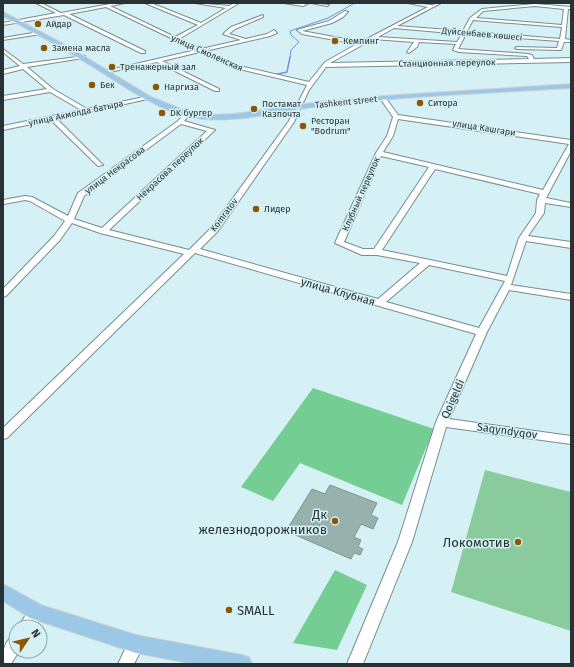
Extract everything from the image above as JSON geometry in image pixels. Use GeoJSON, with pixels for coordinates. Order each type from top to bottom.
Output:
{"type":"FeatureCollection","features":[{"type":"Feature","properties":{"kind":"main road","name":"Tashkent street"},"geometry":{"type":"LineString","coordinates":[[3,14],[83,57],[149,98],[187,114],[207,117],[234,116],[297,107],[383,98],[571,86]]}},
{"type":"Feature","properties":{"kind":"main road"},"geometry":{"type":"LineString","coordinates":[[3,592],[36,612],[136,644],[242,664]]}},
{"type":"Feature","properties":{"kind":"street"},"geometry":{"type":"LineString","coordinates":[[38,3],[143,52]]}},
{"type":"Feature","properties":{"kind":"street"},"geometry":{"type":"LineString","coordinates":[[3,24],[108,7],[123,3]]}},
{"type":"Feature","properties":{"kind":"street"},"geometry":{"type":"LineString","coordinates":[[147,3],[201,25]]}},
{"type":"Feature","properties":{"kind":"street"},"geometry":{"type":"LineString","coordinates":[[197,3],[228,7]]}},
{"type":"Feature","properties":{"kind":"street"},"geometry":{"type":"LineString","coordinates":[[175,39],[237,3]]}},
{"type":"Feature","properties":{"kind":"street"},"geometry":{"type":"LineString","coordinates":[[286,3],[303,5],[307,3]]}},
{"type":"Feature","properties":{"kind":"street"},"geometry":{"type":"LineString","coordinates":[[313,3],[328,5]]}},
{"type":"Feature","properties":{"kind":"street"},"geometry":{"type":"LineString","coordinates":[[410,3],[436,4]]}},
{"type":"Feature","properties":{"kind":"street"},"geometry":{"type":"LineString","coordinates":[[323,65],[436,4]]}},
{"type":"Feature","properties":{"kind":"street"},"geometry":{"type":"LineString","coordinates":[[530,13],[531,4]]}},
{"type":"Feature","properties":{"kind":"street"},"geometry":{"type":"LineString","coordinates":[[509,47],[558,50],[563,41],[563,26],[568,8],[531,4],[482,10],[472,19],[455,50],[522,54],[530,56],[532,61]]}},
{"type":"Feature","properties":{"kind":"street","name":"улица Смоленская"},"geometry":{"type":"LineString","coordinates":[[108,7],[233,66],[311,84]]}},
{"type":"Feature","properties":{"kind":"street"},"geometry":{"type":"LineString","coordinates":[[346,12],[342,16],[324,24],[299,30],[302,33],[363,44]]}},
{"type":"Feature","properties":{"kind":"street"},"geometry":{"type":"LineString","coordinates":[[245,40],[225,34],[233,28],[261,16]]}},
{"type":"Feature","properties":{"kind":"street"},"geometry":{"type":"LineString","coordinates":[[528,23],[529,18]]}},
{"type":"Feature","properties":{"kind":"street"},"geometry":{"type":"LineString","coordinates":[[472,19],[563,26]]}},
{"type":"Feature","properties":{"kind":"street","name":"Дүйсенбаев көшесі"},"geometry":{"type":"LineString","coordinates":[[394,26],[464,32],[513,34],[571,41]]}},
{"type":"Feature","properties":{"kind":"street"},"geometry":{"type":"LineString","coordinates":[[107,72],[245,40],[273,33],[275,32],[274,31]]}},
{"type":"Feature","properties":{"kind":"street"},"geometry":{"type":"LineString","coordinates":[[3,39],[39,33]]}},
{"type":"Feature","properties":{"kind":"street"},"geometry":{"type":"LineString","coordinates":[[373,38],[458,44]]}},
{"type":"Feature","properties":{"kind":"street"},"geometry":{"type":"LineString","coordinates":[[409,52],[415,46],[417,41]]}},
{"type":"Feature","properties":{"kind":"street"},"geometry":{"type":"LineString","coordinates":[[3,50],[51,90],[86,111]]}},
{"type":"Feature","properties":{"kind":"street"},"geometry":{"type":"LineString","coordinates":[[3,72],[23,67],[83,57]]}},
{"type":"Feature","properties":{"kind":"street"},"geometry":{"type":"LineString","coordinates":[[157,60],[217,90]]}},
{"type":"Feature","properties":{"kind":"street","name":"Станционная переулок"},"geometry":{"type":"LineString","coordinates":[[323,65],[401,61],[571,60]]}},
{"type":"Feature","properties":{"kind":"street","name":"Komratov"},"geometry":{"type":"LineString","coordinates":[[3,435],[215,229],[292,121],[297,107],[323,65]]}},
{"type":"Feature","properties":{"kind":"street"},"geometry":{"type":"LineString","coordinates":[[3,98],[9,95],[51,90]]}},
{"type":"Feature","properties":{"kind":"street","name":"улица Акмолда батыра"},"geometry":{"type":"LineString","coordinates":[[3,128],[149,98]]}},
{"type":"Feature","properties":{"kind":"street"},"geometry":{"type":"LineString","coordinates":[[383,98],[396,117]]}},
{"type":"Feature","properties":{"kind":"street","name":"улица Некрасова"},"geometry":{"type":"LineString","coordinates":[[3,294],[57,238],[70,220],[81,195],[180,122],[187,114]]}},
{"type":"Feature","properties":{"kind":"street","name":"улица Кашгари"},"geometry":{"type":"LineString","coordinates":[[396,117],[571,143]]}},
{"type":"Feature","properties":{"kind":"street","name":"Клубный переулок"},"geometry":{"type":"LineString","coordinates":[[396,117],[390,136],[379,153],[339,243],[362,252],[377,252],[571,297]]}},
{"type":"Feature","properties":{"kind":"street"},"geometry":{"type":"LineString","coordinates":[[53,118],[100,165]]}},
{"type":"Feature","properties":{"kind":"street","name":"Некрасова переулок"},"geometry":{"type":"LineString","coordinates":[[103,231],[212,130],[180,122]]}},
{"type":"Feature","properties":{"kind":"street","name":"Qoigeldi"},"geometry":{"type":"LineString","coordinates":[[355,664],[405,542],[442,422],[482,332],[508,283],[523,238],[540,213],[543,197],[571,143]]}},
{"type":"Feature","properties":{"kind":"street","name":"Клубный переулок"},"geometry":{"type":"LineString","coordinates":[[379,153],[433,166],[571,205]]}},
{"type":"Feature","properties":{"kind":"street"},"geometry":{"type":"LineString","coordinates":[[377,252],[433,166]]}},
{"type":"Feature","properties":{"kind":"street","name":"улица Клубная"},"geometry":{"type":"LineString","coordinates":[[3,202],[25,198],[32,199],[70,220],[103,231],[193,251],[482,332]]}},
{"type":"Feature","properties":{"kind":"street"},"geometry":{"type":"LineString","coordinates":[[523,238],[571,245]]}},
{"type":"Feature","properties":{"kind":"street"},"geometry":{"type":"LineString","coordinates":[[379,304],[426,263]]}},
{"type":"Feature","properties":{"kind":"street","name":"Saqyndyqov"},"geometry":{"type":"LineString","coordinates":[[442,422],[571,440]]}},
{"type":"Feature","properties":{"kind":"street"},"geometry":{"type":"LineString","coordinates":[[31,619],[36,612]]}},
{"type":"Feature","properties":{"kind":"street"},"geometry":{"type":"LineString","coordinates":[[126,664],[136,644]]}},
{"type":"Feature","properties":{"kind":"green space"},"geometry":{"type":"Polygon","coordinates":[[[313,388],[434,429],[402,505],[300,463],[273,501],[241,487],[313,388]]]}},
{"type":"Feature","properties":{"kind":"green space","name":"Локомотив"},"geometry":{"type":"Polygon","coordinates":[[[485,470],[571,492],[571,631],[451,592],[485,470]]]}},
{"type":"Feature","properties":{"kind":"green space"},"geometry":{"type":"Polygon","coordinates":[[[335,570],[367,585],[337,650],[293,643],[335,570]]]}},
{"type":"Feature","properties":{"kind":"building","name":"Дк железнодорожников"},"geometry":{"type":"Polygon","coordinates":[[[330,485],[377,503],[371,515],[378,518],[373,529],[361,524],[354,537],[361,540],[358,547],[363,549],[360,555],[354,553],[351,559],[286,531],[312,489],[325,494],[330,485]]]}},
{"type":"Feature","properties":{"kind":"waterway"},"geometry":{"type":"LineString","coordinates":[[290,58],[291,50],[299,42],[291,35],[290,31],[328,18],[355,3]]}},
{"type":"Feature","properties":{"kind":"waterway"},"geometry":{"type":"LineString","coordinates":[[274,75],[287,72],[290,57]]}},
{"type":"Feature","properties":{"kind":"place","name":"Айдар"},"geometry":{"type":"Point","coordinates":[38,24]}},
{"type":"Feature","properties":{"kind":"place","name":"Кемпинг"},"geometry":{"type":"Point","coordinates":[335,41]}},
{"type":"Feature","properties":{"kind":"place","name":"Замена масла"},"geometry":{"type":"Point","coordinates":[44,48]}},
{"type":"Feature","properties":{"kind":"place","name":"Тренажерный зал"},"geometry":{"type":"Point","coordinates":[112,67]}},
{"type":"Feature","properties":{"kind":"place","name":"Бек"},"geometry":{"type":"Point","coordinates":[92,85]}},
{"type":"Feature","properties":{"kind":"place","name":"Наргиза"},"geometry":{"type":"Point","coordinates":[156,87]}},
{"type":"Feature","properties":{"kind":"place","name":"Ситора"},"geometry":{"type":"Point","coordinates":[420,103]}},
{"type":"Feature","properties":{"kind":"place","name":"Постамат Казпочта"},"geometry":{"type":"Point","coordinates":[254,109]}},
{"type":"Feature","properties":{"kind":"place","name":"DK бургер"},"geometry":{"type":"Point","coordinates":[162,113]}},
{"type":"Feature","properties":{"kind":"place","name":"Ресторан \"Bodrum\""},"geometry":{"type":"Point","coordinates":[303,126]}},
{"type":"Feature","properties":{"kind":"place","name":"Лидер"},"geometry":{"type":"Point","coordinates":[256,209]}},
{"type":"Feature","properties":{"kind":"place","name":"Дк железнодорожников"},"geometry":{"type":"Point","coordinates":[335,521]}},
{"type":"Feature","properties":{"kind":"place","name":"Локомотив"},"geometry":{"type":"Point","coordinates":[518,542]}},
{"type":"Feature","properties":{"kind":"place","name":"SMALL"},"geometry":{"type":"Point","coordinates":[229,610]}}]}
